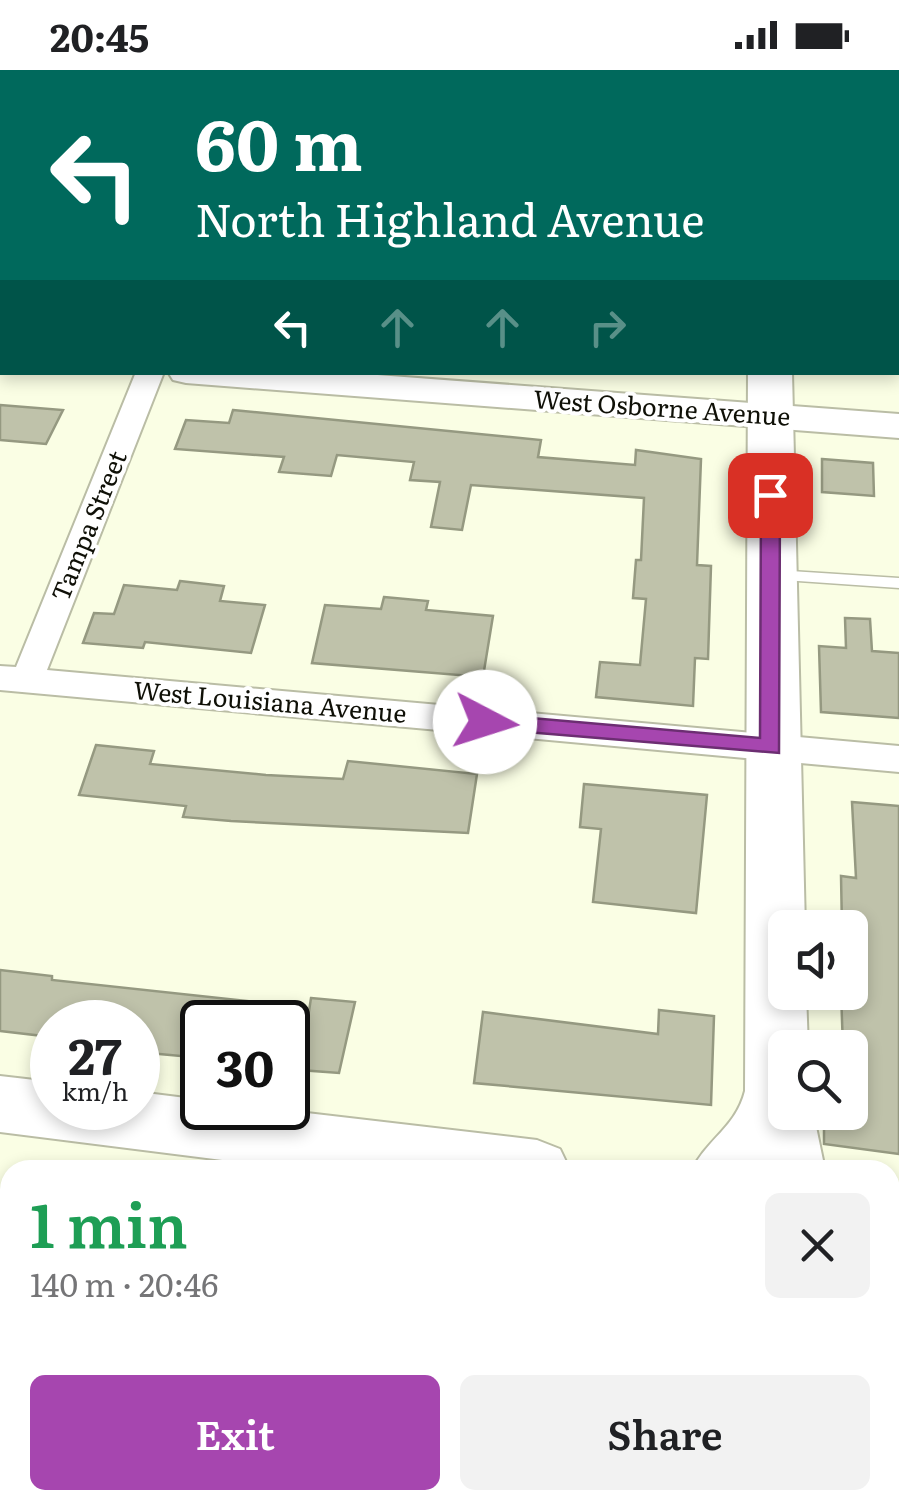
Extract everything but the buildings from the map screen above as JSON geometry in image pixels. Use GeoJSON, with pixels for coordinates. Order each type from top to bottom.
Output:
{"type":"FeatureCollection","features":[{"type":"Feature","properties":{"kind":"main road"},"geometry":{"type":"LineString","coordinates":[[770,394],[776,1030]]}},
{"type":"Feature","properties":{"kind":"main road"},"geometry":{"type":"LineString","coordinates":[[0,1104],[456,1160]]}},
{"type":"Feature","properties":{"kind":"main road"},"geometry":{"type":"LineString","coordinates":[[737,1160],[754,1146],[768,1125]]}},
{"type":"Feature","properties":{"kind":"main road"},"geometry":{"type":"LineString","coordinates":[[784,1130],[790,1160]]}},
{"type":"Feature","properties":{"kind":"street","name":"Tampa Street"},"geometry":{"type":"LineString","coordinates":[[14,679],[149,375]]}},
{"type":"Feature","properties":{"kind":"street","name":"West Osborne Avenue"},"geometry":{"type":"LineString","coordinates":[[266,375],[770,394],[899,426]]}},
{"type":"Feature","properties":{"kind":"street","name":"West Louisiana Avenue"},"geometry":{"type":"LineString","coordinates":[[14,679],[899,759]]}},
{"type":"Feature","properties":{"kind":"lane"},"geometry":{"type":"LineString","coordinates":[[771,574],[899,583]]}},
{"type":"Feature","properties":{"kind":"route"},"geometry":{"type":"LineString","coordinates":[[485,722],[771,748],[770,495]]}}]}
